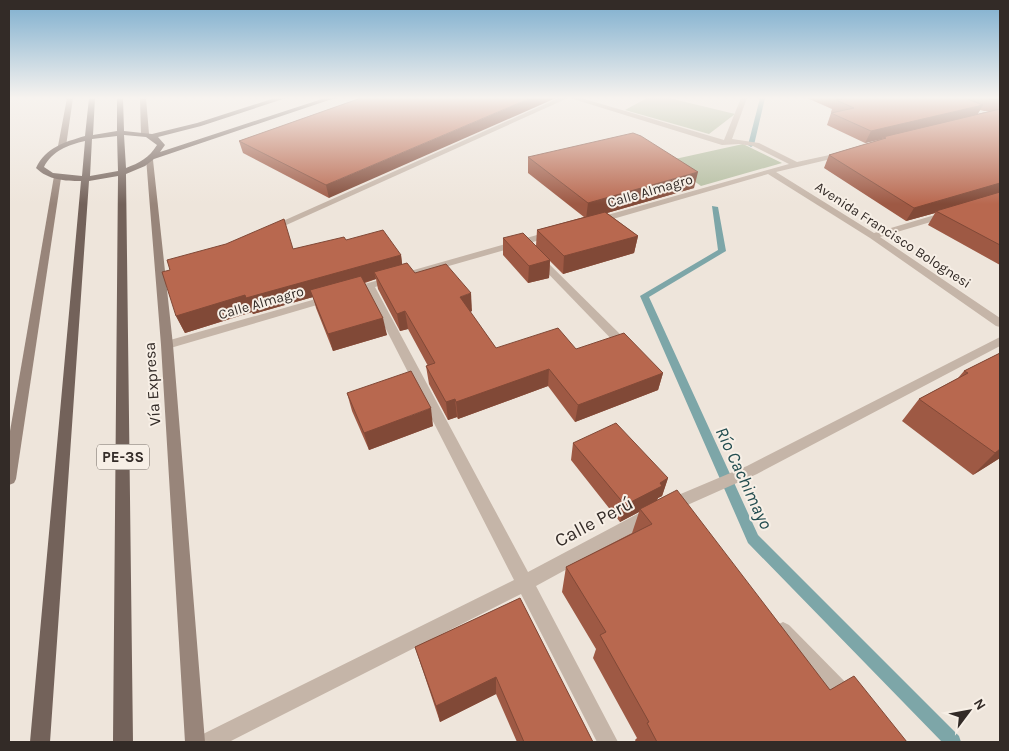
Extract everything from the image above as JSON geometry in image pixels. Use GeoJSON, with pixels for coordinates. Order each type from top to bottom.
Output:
{"type":"FeatureCollection","features":[{"type":"Feature","properties":{"kind":"main road"},"geometry":{"type":"LineString","coordinates":[[62,146],[64,133]]}},
{"type":"Feature","properties":{"kind":"main road"},"geometry":{"type":"LineString","coordinates":[[40,742],[89,133]]}},
{"type":"Feature","properties":{"kind":"main road"},"geometry":{"type":"LineString","coordinates":[[121,133],[89,138],[62,146],[42,161],[40,168],[45,174],[57,178],[86,179],[122,172],[152,158],[227,133]]}},
{"type":"Feature","properties":{"kind":"main road","name":"Vía Expresa"},"geometry":{"type":"LineString","coordinates":[[121,133],[123,742]]}},
{"type":"Feature","properties":{"kind":"main road"},"geometry":{"type":"LineString","coordinates":[[122,133],[148,135],[157,133]]}},
{"type":"Feature","properties":{"kind":"main road","name":"Vía Expresa"},"geometry":{"type":"LineString","coordinates":[[148,135],[158,140],[161,145],[160,150],[152,158],[165,275],[167,345],[195,742]]}},
{"type":"Feature","properties":{"kind":"main road"},"geometry":{"type":"LineString","coordinates":[[9,479],[57,178]]}},
{"type":"Feature","properties":{"kind":"street"},"geometry":{"type":"LineString","coordinates":[[260,233],[486,133]]}},
{"type":"Feature","properties":{"kind":"street"},"geometry":{"type":"LineString","coordinates":[[689,133],[725,144],[728,141],[747,141],[757,144],[796,165]]}},
{"type":"Feature","properties":{"kind":"street"},"geometry":{"type":"LineString","coordinates":[[728,141],[731,133]]}},
{"type":"Feature","properties":{"kind":"street","name":"Calle Almagro"},"geometry":{"type":"LineString","coordinates":[[588,223],[769,171],[854,151]]}},
{"type":"Feature","properties":{"kind":"street","name":"Avenida Francisco Bolognesi"},"geometry":{"type":"LineString","coordinates":[[769,171],[874,236],[1000,323]]}},
{"type":"Feature","properties":{"kind":"street"},"geometry":{"type":"LineString","coordinates":[[874,236],[955,212]]}},
{"type":"Feature","properties":{"kind":"street","name":"Calle Almagro"},"geometry":{"type":"LineString","coordinates":[[167,345],[560,231]]}},
{"type":"Feature","properties":{"kind":"street"},"geometry":{"type":"LineString","coordinates":[[523,242],[624,345]]}},
{"type":"Feature","properties":{"kind":"street"},"geometry":{"type":"LineString","coordinates":[[369,286],[608,742]]}},
{"type":"Feature","properties":{"kind":"street","name":"Calle Perú"},"geometry":{"type":"LineString","coordinates":[[208,742],[525,583],[671,505],[752,470],[1000,341]]}},
{"type":"Feature","properties":{"kind":"street"},"geometry":{"type":"LineString","coordinates":[[671,505],[683,519]]}},
{"type":"Feature","properties":{"kind":"street"},"geometry":{"type":"LineString","coordinates":[[772,620],[859,711]]}},
{"type":"Feature","properties":{"kind":"green space"},"geometry":{"type":"Polygon","coordinates":[[[743,144],[782,163],[701,186],[666,161],[743,144]]]}},
{"type":"Feature","properties":{"kind":"building"},"geometry":{"type":"Polygon","coordinates":[[[262,133],[448,133],[326,185],[239,141],[262,133]]]}},
{"type":"Feature","properties":{"kind":"building"},"geometry":{"type":"Polygon","coordinates":[[[633,133],[641,136],[698,172],[588,203],[528,157],[633,133]]]}},
{"type":"Feature","properties":{"kind":"building"},"geometry":{"type":"Polygon","coordinates":[[[900,133],[1000,133],[1000,183],[914,208],[829,155],[886,138],[883,137],[900,133]]]}},
{"type":"Feature","properties":{"kind":"building"},"geometry":{"type":"Polygon","coordinates":[[[1000,192],[1000,245],[936,211],[1000,192]]]}},
{"type":"Feature","properties":{"kind":"building"},"geometry":{"type":"Polygon","coordinates":[[[605,212],[638,236],[564,256],[537,230],[605,212]]]}},
{"type":"Feature","properties":{"kind":"building"},"geometry":{"type":"Polygon","coordinates":[[[284,219],[293,249],[344,237],[346,240],[383,230],[401,255],[246,298],[245,295],[176,316],[162,272],[170,270],[167,260],[226,244],[284,219]]]}},
{"type":"Feature","properties":{"kind":"building"},"geometry":{"type":"Polygon","coordinates":[[[523,233],[550,260],[529,266],[503,238],[523,233]]]}},
{"type":"Feature","properties":{"kind":"building"},"geometry":{"type":"Polygon","coordinates":[[[407,263],[415,273],[446,264],[471,293],[460,297],[496,348],[558,328],[576,349],[624,333],[663,373],[578,405],[549,369],[456,402],[455,399],[446,402],[426,366],[435,363],[405,311],[397,314],[374,272],[407,263]]]}},
{"type":"Feature","properties":{"kind":"building"},"geometry":{"type":"Polygon","coordinates":[[[361,276],[383,318],[328,334],[310,290],[361,276]]]}},
{"type":"Feature","properties":{"kind":"building"},"geometry":{"type":"Polygon","coordinates":[[[1000,353],[1000,449],[995,453],[919,399],[968,373],[964,371],[1000,353]]]}},
{"type":"Feature","properties":{"kind":"building"},"geometry":{"type":"Polygon","coordinates":[[[411,371],[431,408],[364,433],[347,393],[411,371]]]}},
{"type":"Feature","properties":{"kind":"building"},"geometry":{"type":"Polygon","coordinates":[[[616,423],[668,478],[660,483],[662,486],[625,505],[573,443],[616,423]]]}},
{"type":"Feature","properties":{"kind":"building"},"geometry":{"type":"Polygon","coordinates":[[[677,490],[830,690],[854,676],[907,742],[657,742],[647,723],[649,722],[600,635],[606,632],[566,567],[652,524],[640,509],[677,490]]]}},
{"type":"Feature","properties":{"kind":"building"},"geometry":{"type":"Polygon","coordinates":[[[520,598],[593,742],[524,742],[496,677],[436,706],[415,647],[520,598]]]}},
{"type":"Feature","properties":{"kind":"waterway","name":"Río Cachimayo"},"geometry":{"type":"LineString","coordinates":[[751,145],[754,133]]}},
{"type":"Feature","properties":{"kind":"waterway","name":"Río Cachimayo"},"geometry":{"type":"LineString","coordinates":[[714,207],[722,251],[644,296],[753,539],[953,742]]}}]}
